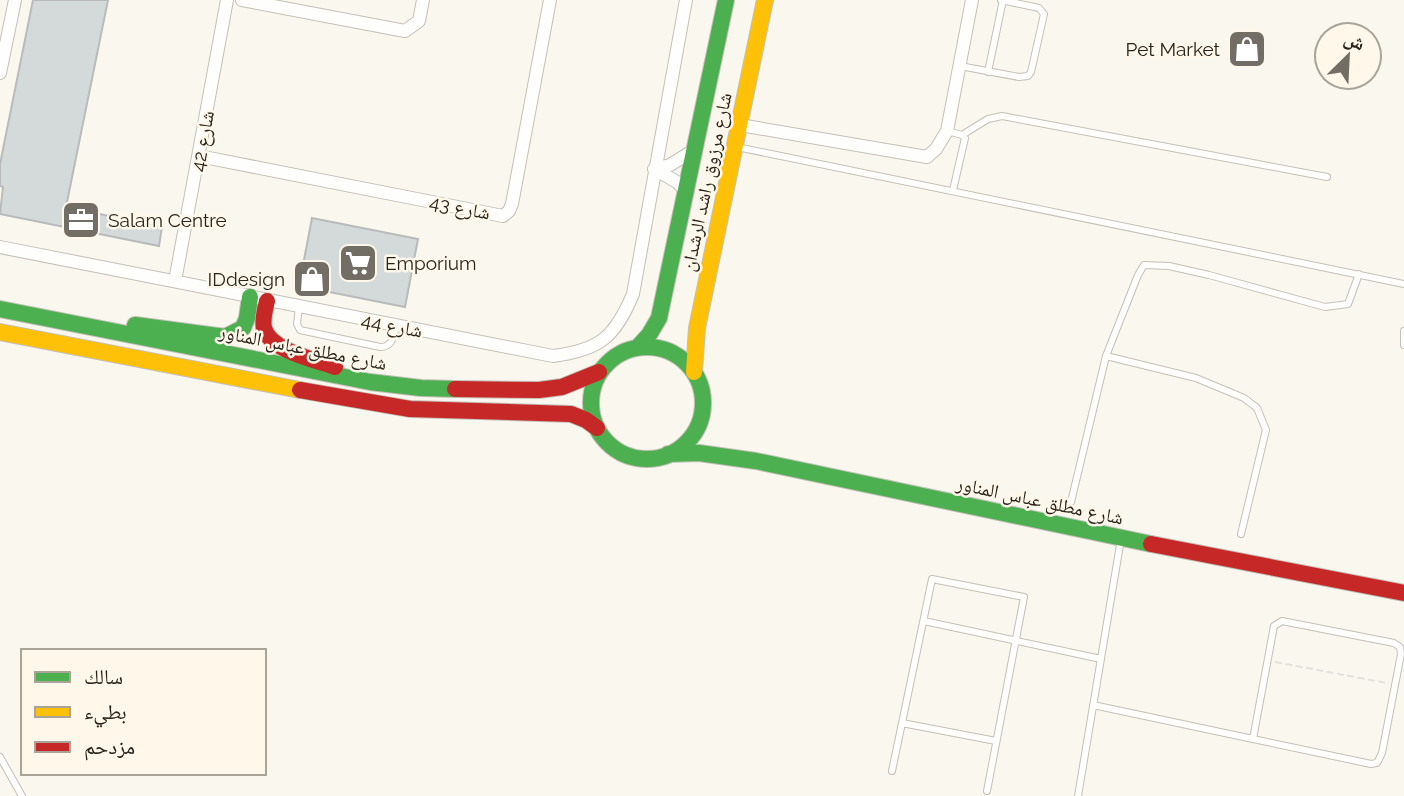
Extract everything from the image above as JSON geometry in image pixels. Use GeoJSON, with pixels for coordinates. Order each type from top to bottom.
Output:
{"type":"FeatureCollection","features":[{"type":"Feature","properties":{"kind":"street"},"geometry":{"type":"LineString","coordinates":[[0,74],[15,0]]}},
{"type":"Feature","properties":{"kind":"street","name":"شارع 42"},"geometry":{"type":"LineString","coordinates":[[175,281],[228,0]]}},
{"type":"Feature","properties":{"kind":"street"},"geometry":{"type":"LineString","coordinates":[[243,0],[405,31],[413,28],[419,21],[423,0]]}},
{"type":"Feature","properties":{"kind":"street","name":"شارع 43"},"geometry":{"type":"LineString","coordinates":[[199,156],[503,216],[512,204],[550,0]]}},
{"type":"Feature","properties":{"kind":"street","name":"شارع 44"},"geometry":{"type":"LineString","coordinates":[[0,247],[553,356],[579,352],[604,340],[622,320],[634,294],[686,0]]}},
{"type":"Feature","properties":{"kind":"street"},"geometry":{"type":"LineString","coordinates":[[740,125],[927,157],[936,149],[947,131],[972,0]]}},
{"type":"Feature","properties":{"kind":"street","name":"شارع مرزوق راشد الرشدان"},"geometry":{"type":"LineString","coordinates":[[637,348],[659,318],[727,1]]}},
{"type":"Feature","properties":{"kind":"street","name":"شارع مرزوق راشد الرشدان"},"geometry":{"type":"LineString","coordinates":[[694,373],[697,328],[736,146],[762,4]]}},
{"type":"Feature","properties":{"kind":"street"},"geometry":{"type":"LineString","coordinates":[[654,169],[670,164],[694,150]]}},
{"type":"Feature","properties":{"kind":"street"},"geometry":{"type":"LineString","coordinates":[[654,169],[677,182],[686,191]]}},
{"type":"Feature","properties":{"kind":"street"},"geometry":{"type":"LineString","coordinates":[[65,322],[114,321],[225,337],[237,334],[245,326],[259,299]]}},
{"type":"Feature","properties":{"kind":"street"},"geometry":{"type":"LineString","coordinates":[[259,299],[264,329],[269,339],[279,347],[370,382]]}},
{"type":"Feature","properties":{"kind":"street","name":"شارع مطلق عباس المناور"},"geometry":{"type":"LineString","coordinates":[[0,309],[370,382],[421,388],[539,390],[562,387],[600,372]]}},
{"type":"Feature","properties":{"kind":"street"},"geometry":{"type":"LineString","coordinates":[[0,332],[410,409],[570,414],[597,428]]}},
{"type":"Feature","properties":{"kind":"street"},"geometry":{"type":"LineString","coordinates":[[653,347],[669,351],[683,360],[694,373],[701,387],[703,404],[700,420],[693,434],[682,446],[668,454],[641,458],[627,455],[605,439],[597,428],[592,414],[593,386],[600,372],[622,352],[653,347]]}},
{"type":"Feature","properties":{"kind":"street","name":"شارع مطلق عباس المناور"},"geometry":{"type":"LineString","coordinates":[[668,454],[699,453],[755,461],[1122,538],[1404,593]]}},
{"type":"Feature","properties":{"kind":"lane"},"geometry":{"type":"LineString","coordinates":[[960,66],[988,72],[1019,77],[1028,76],[1044,18],[1039,8],[1002,0],[988,72]]}},
{"type":"Feature","properties":{"kind":"lane"},"geometry":{"type":"LineString","coordinates":[[947,131],[962,135],[988,118],[1002,116],[1327,177]]}},
{"type":"Feature","properties":{"kind":"lane"},"geometry":{"type":"LineString","coordinates":[[953,190],[965,142],[962,135]]}},
{"type":"Feature","properties":{"kind":"lane"},"geometry":{"type":"LineString","coordinates":[[736,146],[1404,284]]}},
{"type":"Feature","properties":{"kind":"lane"},"geometry":{"type":"LineString","coordinates":[[1071,502],[1106,356],[1144,265],[1169,266],[1209,275],[1325,307],[1348,304],[1359,274]]}},
{"type":"Feature","properties":{"kind":"lane"},"geometry":{"type":"LineString","coordinates":[[299,307],[297,324],[300,330],[380,348],[391,343],[396,326]]}},
{"type":"Feature","properties":{"kind":"lane"},"geometry":{"type":"LineString","coordinates":[[1404,331],[1404,345]]}},
{"type":"Feature","properties":{"kind":"lane"},"geometry":{"type":"LineString","coordinates":[[1106,356],[1196,378],[1244,398],[1258,408],[1266,430],[1241,534]]}},
{"type":"Feature","properties":{"kind":"lane"},"geometry":{"type":"LineString","coordinates":[[1077,796],[1122,538]]}},
{"type":"Feature","properties":{"kind":"lane"},"geometry":{"type":"LineString","coordinates":[[892,771],[932,579],[1024,597],[987,791]]}},
{"type":"Feature","properties":{"kind":"lane"},"geometry":{"type":"LineString","coordinates":[[924,621],[1101,659]]}},
{"type":"Feature","properties":{"kind":"lane"},"geometry":{"type":"LineString","coordinates":[[1093,705],[1253,739],[1371,764],[1377,763],[1380,759],[1401,650],[1397,644],[1287,621],[1278,622],[1274,626],[1253,739]]}},
{"type":"Feature","properties":{"kind":"lane"},"geometry":{"type":"LineString","coordinates":[[902,723],[996,741]]}},
{"type":"Feature","properties":{"kind":"lane"},"geometry":{"type":"LineString","coordinates":[[0,757],[22,796]]}},
{"type":"Feature","properties":{"kind":"path"},"geometry":{"type":"LineString","coordinates":[[1268,660],[1395,685]]}},
{"type":"Feature","properties":{"kind":"building"},"geometry":{"type":"Polygon","coordinates":[[[33,0],[108,0],[66,207],[162,227],[159,246],[0,214],[3,187],[0,186],[0,164],[33,0]]]}},
{"type":"Feature","properties":{"kind":"building","name":"Emporium"},"geometry":{"type":"Polygon","coordinates":[[[312,218],[418,239],[405,307],[299,286],[312,218]]]}},
{"type":"Feature","properties":{"kind":"traffic: fast"},"geometry":{"type":"LineString","coordinates":[[637,348],[659,318],[726,0]]}},
{"type":"Feature","properties":{"kind":"traffic: fast"},"geometry":{"type":"LineString","coordinates":[[135,325],[225,337],[243,328],[250,297]]}},
{"type":"Feature","properties":{"kind":"traffic: fast"},"geometry":{"type":"LineString","coordinates":[[0,309],[370,382],[455,389]]}},
{"type":"Feature","properties":{"kind":"traffic: fast"},"geometry":{"type":"LineString","coordinates":[[647,347],[668,352],[686,364],[698,382],[703,403],[698,424],[686,442],[668,454],[647,459],[626,454],[608,442],[596,424],[591,403],[596,382],[608,364],[626,352],[647,347]]}},
{"type":"Feature","properties":{"kind":"traffic: fast"},"geometry":{"type":"LineString","coordinates":[[668,454],[699,453],[756,461],[1151,544]]}},
{"type":"Feature","properties":{"kind":"traffic: slow"},"geometry":{"type":"LineString","coordinates":[[694,372],[697,328],[765,0]]}},
{"type":"Feature","properties":{"kind":"traffic: slow"},"geometry":{"type":"LineString","coordinates":[[0,332],[300,390]]}},
{"type":"Feature","properties":{"kind":"traffic: jam"},"geometry":{"type":"LineString","coordinates":[[267,301],[264,328],[275,343],[295,354],[335,367]]}},
{"type":"Feature","properties":{"kind":"traffic: jam"},"geometry":{"type":"LineString","coordinates":[[455,389],[539,390],[562,387],[599,372]]}},
{"type":"Feature","properties":{"kind":"traffic: jam"},"geometry":{"type":"LineString","coordinates":[[300,390],[410,409],[571,414],[597,428]]}},
{"type":"Feature","properties":{"kind":"traffic: jam"},"geometry":{"type":"LineString","coordinates":[[1151,544],[1404,593]]}},
{"type":"Feature","properties":{"kind":"place","name":"Pet Market"},"geometry":{"type":"Point","coordinates":[1247,49]}},
{"type":"Feature","properties":{"kind":"place","name":"Salam Centre"},"geometry":{"type":"Point","coordinates":[81,220]}},
{"type":"Feature","properties":{"kind":"place","name":"Emporium"},"geometry":{"type":"Point","coordinates":[358,263]}},
{"type":"Feature","properties":{"kind":"place","name":"IDdesign"},"geometry":{"type":"Point","coordinates":[312,279]}}]}
